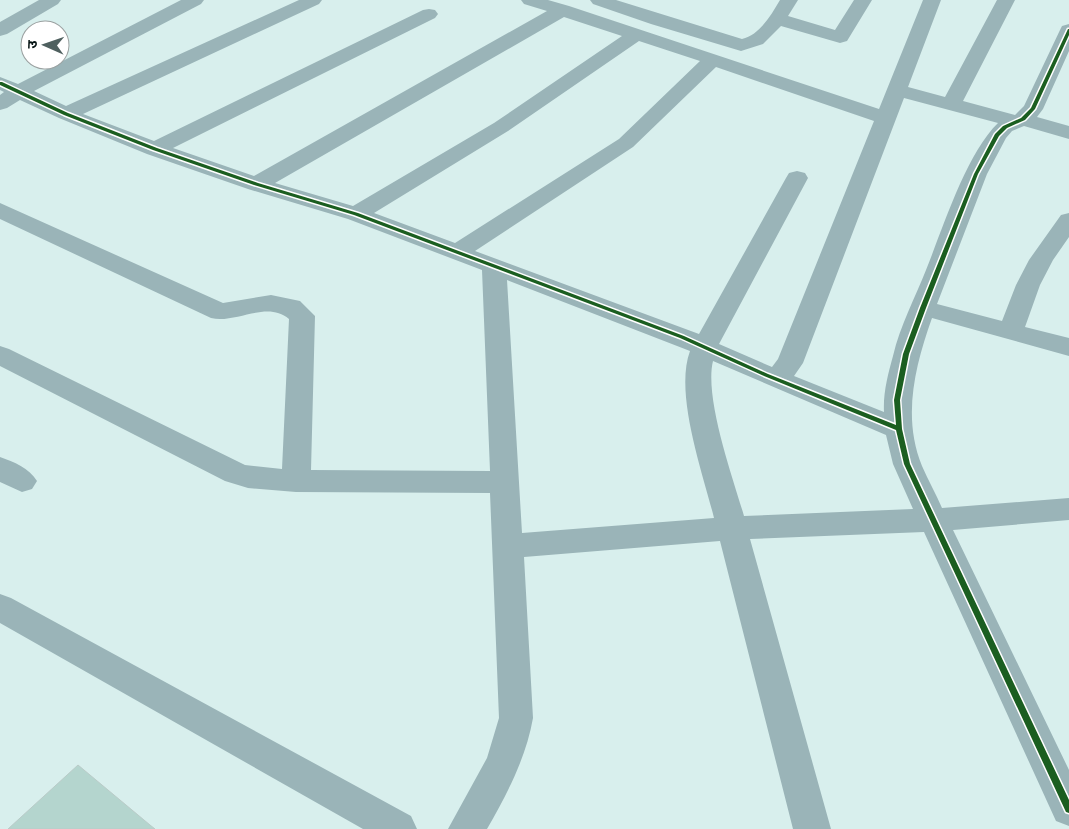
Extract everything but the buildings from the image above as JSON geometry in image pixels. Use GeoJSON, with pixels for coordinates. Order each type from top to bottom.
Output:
{"type":"FeatureCollection","features":[{"type":"Feature","properties":{"kind":"street"},"geometry":{"type":"LineString","coordinates":[[0,30],[52,0]]}},
{"type":"Feature","properties":{"kind":"street"},"geometry":{"type":"LineString","coordinates":[[6,92],[195,0]]}},
{"type":"Feature","properties":{"kind":"street"},"geometry":{"type":"LineString","coordinates":[[66,114],[313,0]]}},
{"type":"Feature","properties":{"kind":"street"},"geometry":{"type":"LineString","coordinates":[[530,0],[713,59],[884,118]]}},
{"type":"Feature","properties":{"kind":"street"},"geometry":{"type":"LineString","coordinates":[[599,0],[741,46],[758,40],[777,19],[789,0]]}},
{"type":"Feature","properties":{"kind":"street"},"geometry":{"type":"LineString","coordinates":[[777,19],[840,37],[864,0]]}},
{"type":"Feature","properties":{"kind":"street"},"geometry":{"type":"LineString","coordinates":[[776,380],[790,363],[884,118],[932,0]]}},
{"type":"Feature","properties":{"kind":"street"},"geometry":{"type":"LineString","coordinates":[[951,104],[1006,0]]}},
{"type":"Feature","properties":{"kind":"street"},"geometry":{"type":"LineString","coordinates":[[256,184],[563,10]]}},
{"type":"Feature","properties":{"kind":"street"},"geometry":{"type":"LineString","coordinates":[[155,149],[430,14]]}},
{"type":"Feature","properties":{"kind":"street"},"geometry":{"type":"LineString","coordinates":[[1069,30],[1036,104],[1019,120],[997,135],[976,174],[906,354],[897,400],[899,428],[907,464],[1069,809]]}},
{"type":"Feature","properties":{"kind":"street"},"geometry":{"type":"LineString","coordinates":[[356,214],[501,127],[637,34]]}},
{"type":"Feature","properties":{"kind":"street"},"geometry":{"type":"LineString","coordinates":[[455,252],[626,143],[713,59]]}},
{"type":"Feature","properties":{"kind":"street"},"geometry":{"type":"LineString","coordinates":[[896,90],[1069,132]]}},
{"type":"Feature","properties":{"kind":"street"},"geometry":{"type":"LineString","coordinates":[[6,92],[155,149],[256,184],[356,214],[705,346],[776,380],[899,428]]}},
{"type":"Feature","properties":{"kind":"street"},"geometry":{"type":"LineString","coordinates":[[796,178],[705,346],[696,378],[702,415],[812,829]]}},
{"type":"Feature","properties":{"kind":"street"},"geometry":{"type":"LineString","coordinates":[[0,210],[220,312],[271,304],[291,307],[302,316],[296,481]]}},
{"type":"Feature","properties":{"kind":"street"},"geometry":{"type":"LineString","coordinates":[[1011,331],[1028,285],[1041,260],[1069,220]]}},
{"type":"Feature","properties":{"kind":"street"},"geometry":{"type":"LineString","coordinates":[[467,829],[506,760],[513,739],[516,718],[494,267]]}},
{"type":"Feature","properties":{"kind":"street"},"geometry":{"type":"LineString","coordinates":[[923,308],[1069,347]]}},
{"type":"Feature","properties":{"kind":"street"},"geometry":{"type":"LineString","coordinates":[[0,355],[235,473],[248,477],[296,481],[504,482]]}},
{"type":"Feature","properties":{"kind":"street"},"geometry":{"type":"LineString","coordinates":[[508,546],[732,528],[934,520],[1069,509]]}},
{"type":"Feature","properties":{"kind":"street"},"geometry":{"type":"LineString","coordinates":[[0,607],[398,829]]}},
{"type":"Feature","properties":{"kind":"cycle path"},"geometry":{"type":"LineString","coordinates":[[1069,30],[1033,109],[1023,119],[1005,127],[997,135],[976,174],[906,354],[897,400],[899,429],[907,464],[1069,809]]}},
{"type":"Feature","properties":{"kind":"cycle path"},"geometry":{"type":"LineString","coordinates":[[0,83],[66,114],[155,149],[256,184],[356,214],[682,337],[766,375],[899,429]]}}]}
